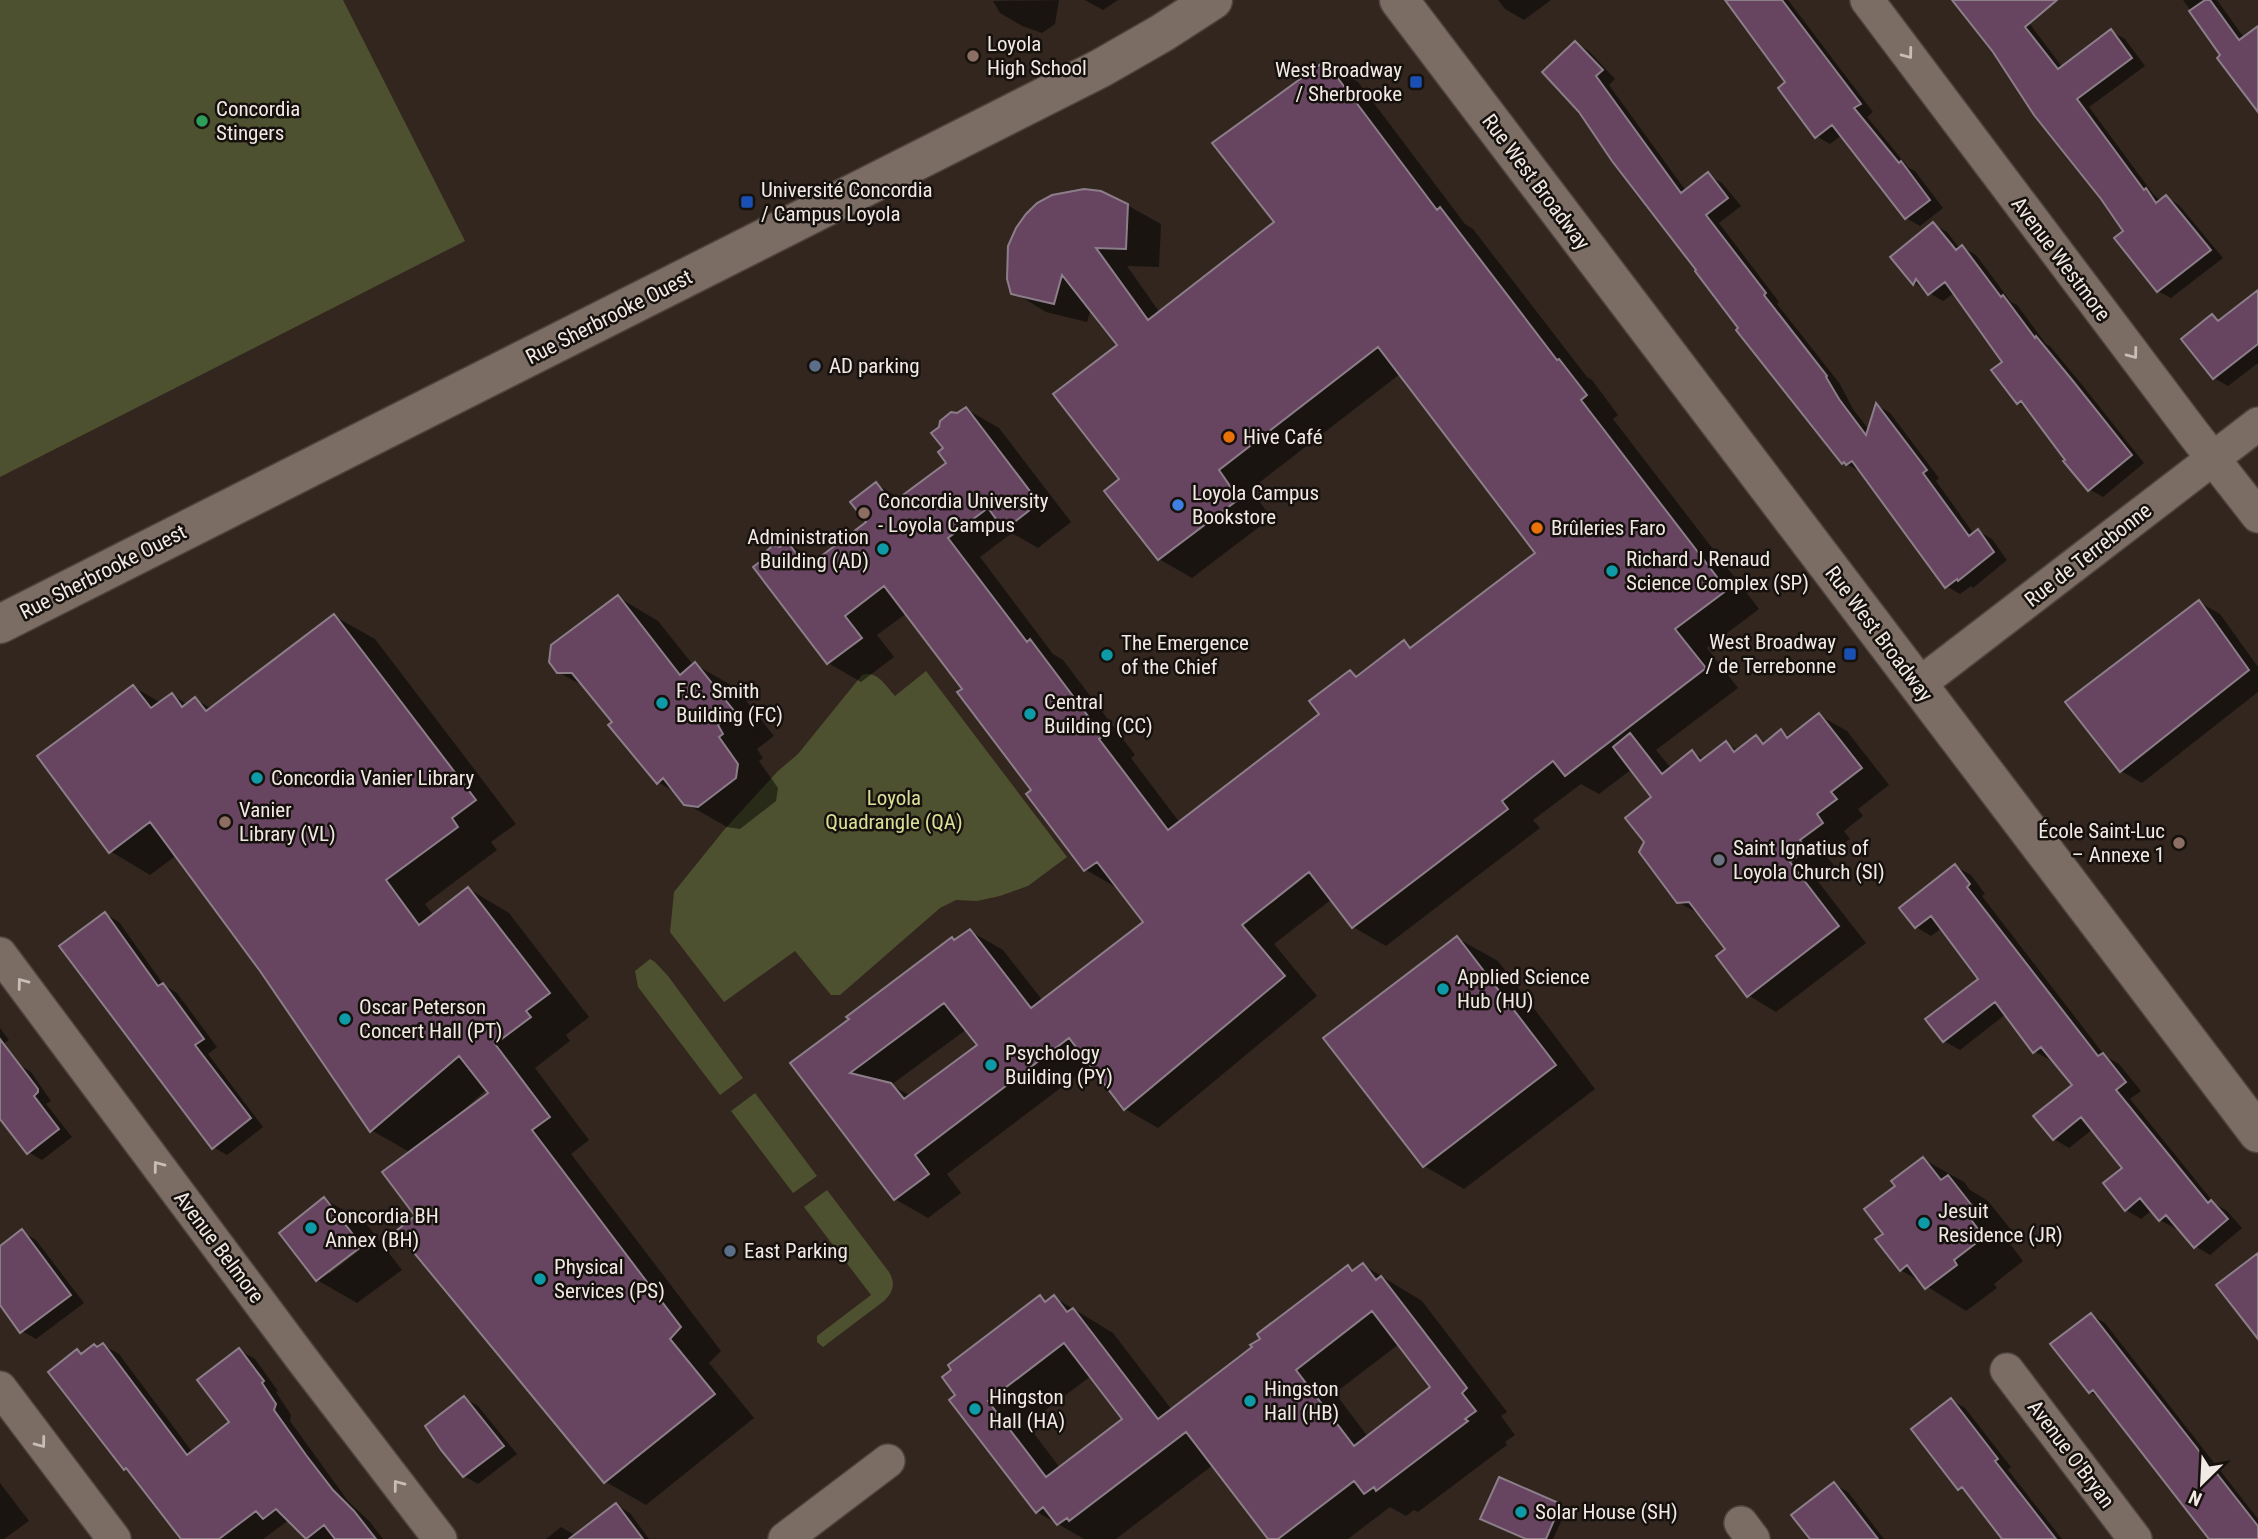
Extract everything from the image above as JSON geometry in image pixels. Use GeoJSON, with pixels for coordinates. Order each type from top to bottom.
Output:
{"type":"FeatureCollection","features":[{"type":"Feature","properties":{"kind":"street","name":"Rue Sherbrooke Ouest"},"geometry":{"type":"LineString","coordinates":[[0,624],[1101,68],[1213,0]]}},
{"type":"Feature","properties":{"kind":"street","name":"Rue West Broadway"},"geometry":{"type":"LineString","coordinates":[[1399,0],[2258,1133]]}},
{"type":"Feature","properties":{"kind":"street","name":"Avenue Westmore"},"geometry":{"type":"LineString","coordinates":[[1867,0],[2212,459],[2258,516]]}},
{"type":"Feature","properties":{"kind":"street","name":"Rue de Terrebonne"},"geometry":{"type":"LineString","coordinates":[[1918,685],[2258,424]]}},
{"type":"Feature","properties":{"kind":"street","name":"Avenue Belmore"},"geometry":{"type":"LineString","coordinates":[[0,954],[439,1539]]}},
{"type":"Feature","properties":{"kind":"street","name":"Avenue O'Bryan"},"geometry":{"type":"LineString","coordinates":[[2007,1370],[2135,1539]]}},
{"type":"Feature","properties":{"kind":"street"},"geometry":{"type":"LineString","coordinates":[[0,1388],[114,1539]]}},
{"type":"Feature","properties":{"kind":"street"},"geometry":{"type":"LineString","coordinates":[[785,1539],[888,1461]]}},
{"type":"Feature","properties":{"kind":"green space","name":"Concordia Stingers"},"geometry":{"type":"Polygon","coordinates":[[[0,0],[343,0],[465,241],[0,477],[0,0]]]}},
{"type":"Feature","properties":{"kind":"green space","name":"Loyola Quadrangle (QA)"},"geometry":{"type":"Polygon","coordinates":[[[926,671],[1067,857],[1028,886],[977,901],[956,900],[940,908],[840,995],[831,995],[795,951],[724,1002],[670,932],[674,892],[724,830],[778,771],[798,754],[862,675],[877,677],[895,696],[926,671]]]}},
{"type":"Feature","properties":{"kind":"green space"},"geometry":{"type":"Polygon","coordinates":[[[650,959],[668,976],[743,1078],[720,1095],[638,987],[635,971],[650,959]]]}},
{"type":"Feature","properties":{"kind":"green space"},"geometry":{"type":"Polygon","coordinates":[[[755,1093],[817,1176],[793,1193],[731,1111],[755,1093]]]}},
{"type":"Feature","properties":{"kind":"green space"},"geometry":{"type":"Polygon","coordinates":[[[827,1190],[889,1272],[893,1284],[884,1301],[823,1347],[817,1342],[817,1336],[871,1295],[804,1207],[827,1190]]]}},
{"type":"Feature","properties":{"kind":"building"},"geometry":{"type":"Polygon","coordinates":[[[1725,0],[1782,0],[1861,104],[1854,108],[1899,163],[1901,161],[1930,200],[1905,219],[1832,125],[1815,138],[1778,88],[1785,82],[1725,0]]]}},
{"type":"Feature","properties":{"kind":"building"},"geometry":{"type":"Polygon","coordinates":[[[1952,0],[2057,0],[2025,27],[2058,69],[2111,29],[2132,58],[2077,99],[2144,190],[2146,188],[2156,203],[2166,195],[2211,250],[2157,292],[2114,238],[2123,231],[2101,199],[2034,115],[1993,52],[1952,0]]]}},
{"type":"Feature","properties":{"kind":"building"},"geometry":{"type":"Polygon","coordinates":[[[2205,0],[2210,0],[2239,40],[2258,26],[2258,112],[2217,58],[2220,55],[2189,11],[2205,0]]]}},
{"type":"Feature","properties":{"kind":"building"},"geometry":{"type":"Polygon","coordinates":[[[1575,41],[1603,70],[1596,76],[1681,193],[1708,172],[1728,198],[1706,215],[1827,376],[1839,399],[1866,435],[1876,403],[1927,470],[1923,473],[1969,536],[1978,529],[1994,552],[1958,581],[1957,579],[1945,588],[1852,461],[1846,465],[1844,462],[1842,464],[1736,330],[1738,328],[1612,161],[1579,112],[1542,72],[1575,41]]]}},
{"type":"Feature","properties":{"kind":"building"},"geometry":{"type":"Polygon","coordinates":[[[1325,61],[1437,210],[1440,207],[1587,395],[1581,400],[1727,590],[1675,629],[1706,668],[1565,776],[1553,761],[1502,801],[1508,809],[1352,928],[1309,872],[1242,925],[1285,976],[1124,1110],[1069,1038],[915,1155],[929,1174],[894,1200],[790,1063],[952,937],[954,940],[970,929],[1031,1008],[1143,922],[1097,862],[1084,871],[1026,794],[1031,790],[957,692],[962,689],[884,586],[845,616],[862,638],[827,664],[753,567],[761,561],[762,555],[773,545],[780,547],[787,541],[798,556],[804,552],[812,563],[866,522],[850,502],[876,482],[892,503],[946,463],[938,452],[943,448],[931,433],[951,412],[957,413],[966,407],[1039,503],[1004,530],[988,508],[948,538],[1027,642],[1030,639],[1103,736],[1099,739],[1168,830],[1319,714],[1309,701],[1350,670],[1356,677],[1404,640],[1410,648],[1535,553],[1378,347],[1219,470],[1239,499],[1158,560],[1104,491],[1119,479],[1053,394],[1117,345],[1062,275],[1054,304],[1011,294],[1007,279],[1008,246],[1026,214],[1037,203],[1052,195],[1084,189],[1101,191],[1128,204],[1126,249],[1096,248],[1148,320],[1274,222],[1212,143],[1325,61]],[[944,1003],[850,1073],[891,1083],[904,1099],[977,1045],[944,1003]]]}},
{"type":"Feature","properties":{"kind":"building"},"geometry":{"type":"Polygon","coordinates":[[[1933,222],[1956,250],[1962,245],[2001,297],[2003,295],[2132,455],[2088,491],[2063,461],[2065,460],[2021,401],[2017,404],[1991,370],[2002,362],[1945,282],[1928,295],[1916,279],[1913,285],[1890,257],[1933,222]]]}},
{"type":"Feature","properties":{"kind":"building"},"geometry":{"type":"Polygon","coordinates":[[[2258,290],[2258,344],[2213,379],[2181,339],[2212,314],[2218,321],[2258,290]]]}},
{"type":"Feature","properties":{"kind":"building","name":"F.C. Smith Building (FC)"},"geometry":{"type":"Polygon","coordinates":[[[618,595],[680,675],[695,662],[735,712],[718,725],[723,734],[719,737],[738,764],[736,778],[698,807],[684,805],[663,778],[657,784],[608,725],[612,722],[572,673],[557,673],[549,662],[551,645],[618,595]]]}},
{"type":"Feature","properties":{"kind":"building"},"geometry":{"type":"Polygon","coordinates":[[[2199,600],[2249,670],[2120,772],[2065,702],[2199,600]]]}},
{"type":"Feature","properties":{"kind":"building"},"geometry":{"type":"Polygon","coordinates":[[[334,614],[476,800],[452,818],[458,827],[386,880],[419,925],[468,887],[550,993],[526,1011],[531,1017],[495,1044],[550,1117],[532,1130],[681,1327],[670,1339],[715,1394],[604,1483],[396,1231],[415,1216],[382,1172],[488,1093],[459,1056],[370,1132],[260,971],[150,822],[109,853],[37,756],[133,685],[151,708],[172,693],[182,707],[195,697],[206,711],[334,614]]]}},
{"type":"Feature","properties":{"kind":"building","name":"Saint Ignatius of Loyola Church (SI)"},"geometry":{"type":"Polygon","coordinates":[[[1819,713],[1862,768],[1831,792],[1837,799],[1817,814],[1823,823],[1800,840],[1807,849],[1790,862],[1839,926],[1747,997],[1716,956],[1725,949],[1689,902],[1677,903],[1639,852],[1644,842],[1625,818],[1651,797],[1613,747],[1630,733],[1662,774],[1692,750],[1700,761],[1726,741],[1734,752],[1756,735],[1763,744],[1781,729],[1787,738],[1819,713]]]}},
{"type":"Feature","properties":{"kind":"building"},"geometry":{"type":"Polygon","coordinates":[[[1955,864],[1970,884],[1967,887],[2098,1056],[2103,1053],[2126,1082],[2116,1090],[2208,1203],[2211,1200],[2228,1219],[2194,1248],[2166,1215],[2159,1221],[2140,1198],[2125,1211],[2103,1183],[2122,1168],[2081,1117],[2053,1140],[2033,1116],[2072,1085],[2041,1047],[2033,1053],[1995,1002],[1943,1042],[1925,1019],[1978,979],[1931,916],[1915,928],[1899,908],[1955,864]]]}},
{"type":"Feature","properties":{"kind":"building"},"geometry":{"type":"Polygon","coordinates":[[[105,912],[158,986],[163,983],[204,1039],[195,1045],[251,1118],[212,1149],[59,946],[105,912]]]}},
{"type":"Feature","properties":{"kind":"building","name":"Applied Science Hub (HU)"},"geometry":{"type":"Polygon","coordinates":[[[1457,936],[1556,1065],[1423,1167],[1323,1038],[1457,936]]]}},
{"type":"Feature","properties":{"kind":"building"},"geometry":{"type":"Polygon","coordinates":[[[0,1039],[38,1089],[34,1096],[59,1129],[27,1154],[0,1119],[0,1039]]]}},
{"type":"Feature","properties":{"kind":"building","name":"Jesuit Residence (JR)"},"geometry":{"type":"Polygon","coordinates":[[[1923,1157],[1941,1180],[1948,1175],[1973,1207],[1966,1213],[1984,1237],[1954,1260],[1957,1265],[1925,1289],[1907,1265],[1900,1271],[1875,1239],[1883,1234],[1864,1209],[1895,1186],[1891,1181],[1923,1157]]]}},
{"type":"Feature","properties":{"kind":"building"},"geometry":{"type":"Polygon","coordinates":[[[324,1197],[362,1246],[316,1281],[279,1233],[324,1197]]]}},
{"type":"Feature","properties":{"kind":"building"},"geometry":{"type":"Polygon","coordinates":[[[22,1229],[71,1295],[20,1333],[0,1305],[0,1246],[22,1229]]]}},
{"type":"Feature","properties":{"kind":"building"},"geometry":{"type":"Polygon","coordinates":[[[2258,1253],[2258,1339],[2216,1285],[2258,1253]]]}},
{"type":"Feature","properties":{"kind":"building","name":"Hingston Hall (HB)"},"geometry":{"type":"Polygon","coordinates":[[[1363,1263],[1376,1280],[1381,1276],[1467,1388],[1462,1393],[1476,1411],[1465,1419],[1468,1421],[1376,1491],[1374,1487],[1364,1494],[1354,1481],[1278,1539],[1268,1539],[1186,1432],[1069,1521],[1067,1518],[1057,1525],[1043,1507],[1036,1513],[949,1400],[955,1395],[942,1377],[951,1370],[948,1365],[1040,1295],[1045,1302],[1054,1295],[1067,1312],[1073,1308],[1158,1419],[1252,1347],[1250,1345],[1260,1339],[1257,1334],[1348,1265],[1352,1271],[1363,1263]],[[1372,1311],[1296,1370],[1354,1446],[1430,1387],[1372,1311]],[[1064,1343],[988,1401],[1046,1477],[1122,1419],[1064,1343]]]}},
{"type":"Feature","properties":{"kind":"building"},"geometry":{"type":"Polygon","coordinates":[[[2091,1313],[2258,1526],[2258,1539],[2209,1539],[2093,1390],[2089,1393],[2050,1344],[2091,1313]]]}},
{"type":"Feature","properties":{"kind":"building"},"geometry":{"type":"Polygon","coordinates":[[[103,1343],[187,1455],[229,1422],[197,1380],[239,1348],[264,1381],[262,1383],[276,1404],[274,1410],[306,1455],[376,1539],[335,1539],[324,1525],[306,1539],[276,1509],[263,1519],[256,1511],[219,1539],[181,1539],[48,1372],[77,1349],[81,1354],[94,1344],[97,1347],[103,1343]]]}},
{"type":"Feature","properties":{"kind":"building"},"geometry":{"type":"Polygon","coordinates":[[[464,1396],[504,1446],[463,1477],[425,1426],[464,1396]]]}},
{"type":"Feature","properties":{"kind":"building"},"geometry":{"type":"Polygon","coordinates":[[[1951,1398],[1998,1459],[1995,1461],[2056,1539],[2002,1539],[1962,1487],[1958,1490],[1911,1429],[1951,1398]]]}},
{"type":"Feature","properties":{"kind":"building","name":"Solar House (SH)"},"geometry":{"type":"Polygon","coordinates":[[[1499,1477],[1561,1504],[1546,1539],[1526,1539],[1480,1519],[1499,1477]]]}},
{"type":"Feature","properties":{"kind":"building"},"geometry":{"type":"Polygon","coordinates":[[[1834,1482],[1878,1539],[1810,1539],[1791,1515],[1834,1482]]]}},
{"type":"Feature","properties":{"kind":"building"},"geometry":{"type":"Polygon","coordinates":[[[616,1503],[643,1539],[569,1539],[616,1503]]]}},
{"type":"Feature","properties":{"kind":"place","name":"Loyola High School"},"geometry":{"type":"Point","coordinates":[973,56]}},
{"type":"Feature","properties":{"kind":"place","name":"West Broadway / Sherbrooke"},"geometry":{"type":"Point","coordinates":[1416,82]}},
{"type":"Feature","properties":{"kind":"place","name":"Concordia Stingers"},"geometry":{"type":"Point","coordinates":[202,121]}},
{"type":"Feature","properties":{"kind":"place","name":"Université Concordia / Campus Loyola"},"geometry":{"type":"Point","coordinates":[747,202]}},
{"type":"Feature","properties":{"kind":"place","name":"AD parking"},"geometry":{"type":"Point","coordinates":[815,366]}},
{"type":"Feature","properties":{"kind":"place","name":"Hive Café"},"geometry":{"type":"Point","coordinates":[1229,437]}},
{"type":"Feature","properties":{"kind":"place","name":"Loyola Campus Bookstore"},"geometry":{"type":"Point","coordinates":[1178,505]}},
{"type":"Feature","properties":{"kind":"place","name":"Concordia University - Loyola Campus"},"geometry":{"type":"Point","coordinates":[864,513]}},
{"type":"Feature","properties":{"kind":"place","name":"Brûleries Faro"},"geometry":{"type":"Point","coordinates":[1537,528]}},
{"type":"Feature","properties":{"kind":"place","name":"Administration Building (AD)"},"geometry":{"type":"Point","coordinates":[883,549]}},
{"type":"Feature","properties":{"kind":"place","name":"Richard J Renaud Science Complex (SP)"},"geometry":{"type":"Point","coordinates":[1612,571]}},
{"type":"Feature","properties":{"kind":"place","name":"West Broadway / de Terrebonne"},"geometry":{"type":"Point","coordinates":[1850,654]}},
{"type":"Feature","properties":{"kind":"place","name":"The Emergence of the Chief"},"geometry":{"type":"Point","coordinates":[1107,655]}},
{"type":"Feature","properties":{"kind":"place","name":"F.C. Smith Building (FC)"},"geometry":{"type":"Point","coordinates":[662,703]}},
{"type":"Feature","properties":{"kind":"place","name":"Central Building (CC)"},"geometry":{"type":"Point","coordinates":[1030,714]}},
{"type":"Feature","properties":{"kind":"place","name":"Concordia Vanier Library"},"geometry":{"type":"Point","coordinates":[257,778]}},
{"type":"Feature","properties":{"kind":"place","name":"Vanier Library (VL)"},"geometry":{"type":"Point","coordinates":[225,822]}},
{"type":"Feature","properties":{"kind":"place","name":"École Saint-Luc – Annexe 1"},"geometry":{"type":"Point","coordinates":[2179,843]}},
{"type":"Feature","properties":{"kind":"place","name":"Saint Ignatius of Loyola Church (SI)"},"geometry":{"type":"Point","coordinates":[1719,860]}},
{"type":"Feature","properties":{"kind":"place","name":"Applied Science Hub (HU)"},"geometry":{"type":"Point","coordinates":[1443,989]}},
{"type":"Feature","properties":{"kind":"place","name":"Oscar Peterson Concert Hall (PT)"},"geometry":{"type":"Point","coordinates":[345,1019]}},
{"type":"Feature","properties":{"kind":"place","name":"Psychology Building (PY)"},"geometry":{"type":"Point","coordinates":[991,1065]}},
{"type":"Feature","properties":{"kind":"place","name":"Jesuit Residence (JR)"},"geometry":{"type":"Point","coordinates":[1924,1223]}},
{"type":"Feature","properties":{"kind":"place","name":"Concordia BH Annex (BH)"},"geometry":{"type":"Point","coordinates":[311,1228]}},
{"type":"Feature","properties":{"kind":"place","name":"East Parking"},"geometry":{"type":"Point","coordinates":[730,1251]}},
{"type":"Feature","properties":{"kind":"place","name":"Physical Services (PS)"},"geometry":{"type":"Point","coordinates":[540,1279]}},
{"type":"Feature","properties":{"kind":"place","name":"Hingston Hall (HB)"},"geometry":{"type":"Point","coordinates":[1250,1401]}},
{"type":"Feature","properties":{"kind":"place","name":"Hingston Hall (HA)"},"geometry":{"type":"Point","coordinates":[975,1409]}},
{"type":"Feature","properties":{"kind":"place","name":"Solar House (SH)"},"geometry":{"type":"Point","coordinates":[1521,1512]}}]}
